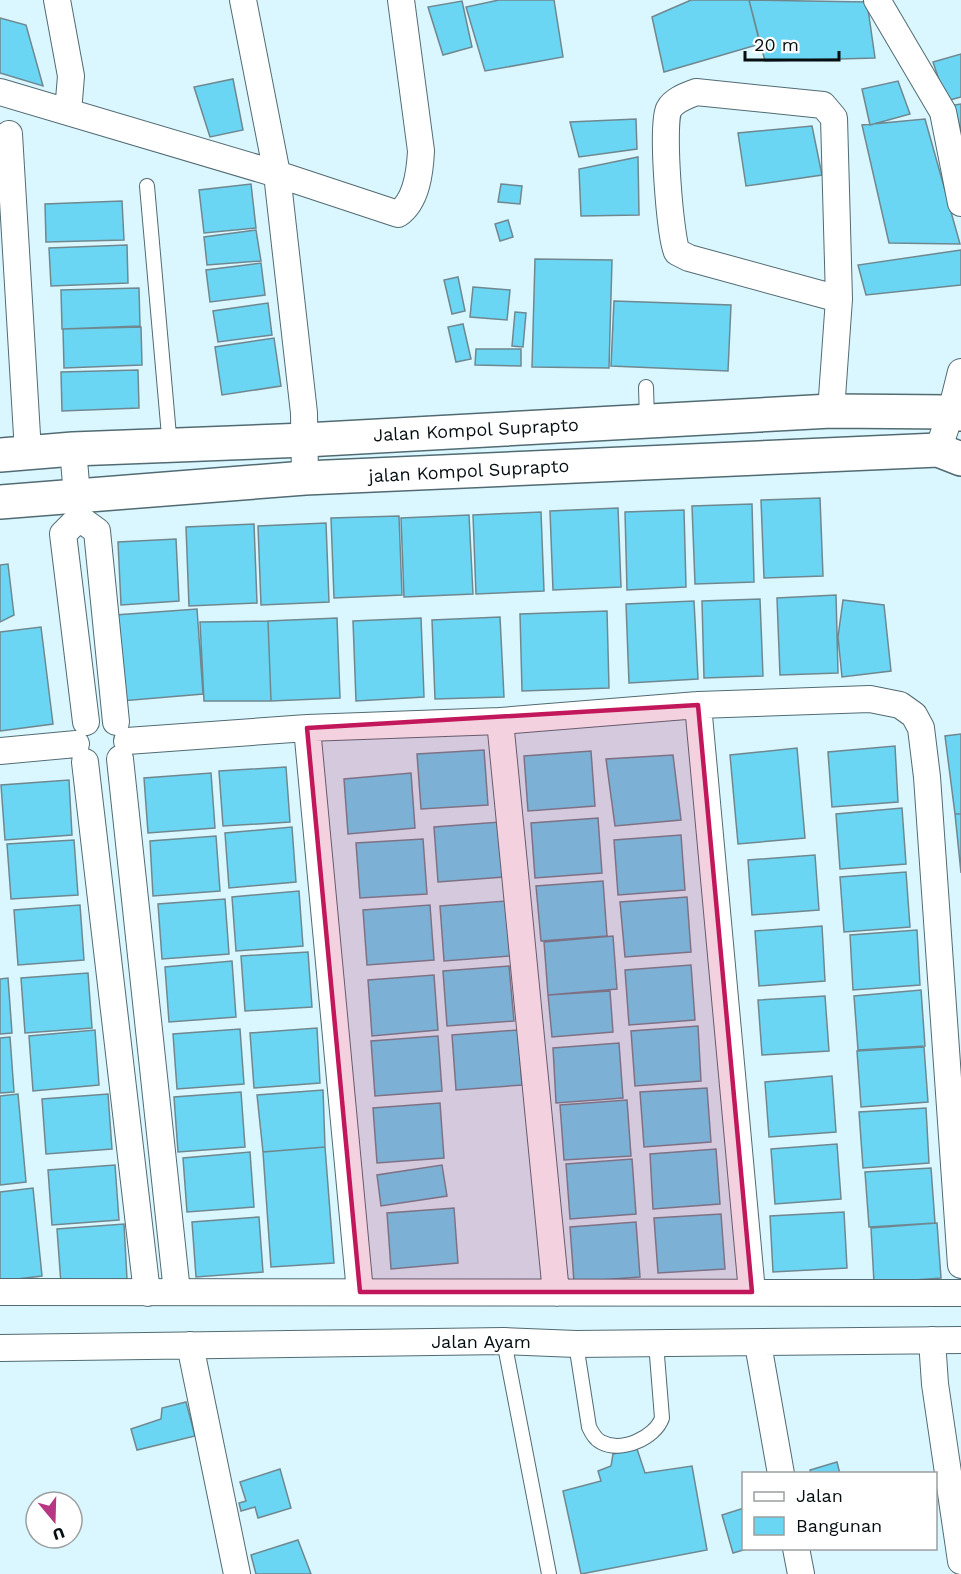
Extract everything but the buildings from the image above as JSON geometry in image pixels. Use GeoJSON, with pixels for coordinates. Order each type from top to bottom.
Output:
{"type":"FeatureCollection","features":[{"type":"Feature","properties":{"kind":"street"},"geometry":{"type":"LineString","coordinates":[[57,0],[70,95]]}},
{"type":"Feature","properties":{"kind":"street"},"geometry":{"type":"LineString","coordinates":[[243,0],[277,174],[305,440],[305,478]]}},
{"type":"Feature","properties":{"kind":"street"},"geometry":{"type":"LineString","coordinates":[[0,92],[70,95],[277,174],[394,214],[401,212],[407,206],[420,174],[421,150],[401,0]]}},
{"type":"Feature","properties":{"kind":"street"},"geometry":{"type":"LineString","coordinates":[[876,0],[943,112],[961,203]]}},
{"type":"Feature","properties":{"kind":"street"},"geometry":{"type":"LineString","coordinates":[[831,411],[839,299],[834,118],[823,105],[696,92],[679,100],[668,110],[664,136],[677,252],[689,258],[839,299]]}},
{"type":"Feature","properties":{"kind":"street"},"geometry":{"type":"LineString","coordinates":[[9,134],[14,454]]}},
{"type":"Feature","properties":{"kind":"street"},"geometry":{"type":"LineString","coordinates":[[949,454],[961,372]]}},
{"type":"Feature","properties":{"kind":"street","name":"Jalan Kompol Suprapto"},"geometry":{"type":"LineString","coordinates":[[14,454],[73,449],[170,447],[831,411],[956,413]]}},
{"type":"Feature","properties":{"kind":"street"},"geometry":{"type":"LineString","coordinates":[[73,449],[78,507],[97,531],[121,741],[177,1292]]}},
{"type":"Feature","properties":{"kind":"street","name":"jalan Kompol Suprapto"},"geometry":{"type":"LineString","coordinates":[[0,502],[78,507],[305,478],[949,454]]}},
{"type":"Feature","properties":{"kind":"street"},"geometry":{"type":"LineString","coordinates":[[78,507],[63,534],[73,622],[82,743],[147,1293]]}},
{"type":"Feature","properties":{"kind":"street"},"geometry":{"type":"LineString","coordinates":[[73,622],[107,620]]}},
{"type":"Feature","properties":{"kind":"street"},"geometry":{"type":"LineString","coordinates":[[121,741],[307,728],[500,720],[698,705],[870,699],[900,705],[914,715],[921,729],[928,789],[961,1265]]}},
{"type":"Feature","properties":{"kind":"street"},"geometry":{"type":"LineString","coordinates":[[698,705],[752,1292]]}},
{"type":"Feature","properties":{"kind":"street"},"geometry":{"type":"LineString","coordinates":[[0,751],[82,743],[101,717],[121,741]]}},
{"type":"Feature","properties":{"kind":"street"},"geometry":{"type":"LineString","coordinates":[[500,720],[556,1293]]}},
{"type":"Feature","properties":{"kind":"street"},"geometry":{"type":"LineString","coordinates":[[307,728],[360,1292]]}},
{"type":"Feature","properties":{"kind":"street"},"geometry":{"type":"LineString","coordinates":[[82,743],[104,768],[121,741]]}},
{"type":"Feature","properties":{"kind":"street"},"geometry":{"type":"LineString","coordinates":[[95,851],[130,846]]}},
{"type":"Feature","properties":{"kind":"street"},"geometry":{"type":"LineString","coordinates":[[108,958],[142,955]]}},
{"type":"Feature","properties":{"kind":"street"},"geometry":{"type":"LineString","coordinates":[[124,1092],[156,1090]]}},
{"type":"Feature","properties":{"kind":"street"},"geometry":{"type":"LineString","coordinates":[[138,1218],[170,1215]]}},
{"type":"Feature","properties":{"kind":"street"},"geometry":{"type":"LineString","coordinates":[[0,1292],[961,1293]]}},
{"type":"Feature","properties":{"kind":"street"},"geometry":{"type":"LineString","coordinates":[[932,1340],[935,1384],[961,1561]]}},
{"type":"Feature","properties":{"kind":"street","name":"Jalan Ayam"},"geometry":{"type":"LineString","coordinates":[[0,1348],[504,1341],[576,1344],[758,1344],[961,1340]]}},
{"type":"Feature","properties":{"kind":"street"},"geometry":{"type":"LineString","coordinates":[[758,1344],[781,1472]]}},
{"type":"Feature","properties":{"kind":"street"},"geometry":{"type":"LineString","coordinates":[[190,1345],[237,1574]]}},
{"type":"Feature","properties":{"kind":"street"},"geometry":{"type":"LineString","coordinates":[[796,1550],[801,1574]]}},
{"type":"Feature","properties":{"kind":"lane"},"geometry":{"type":"LineString","coordinates":[[147,186],[170,447]]}},
{"type":"Feature","properties":{"kind":"lane"},"geometry":{"type":"LineString","coordinates":[[646,387],[647,420]]}},
{"type":"Feature","properties":{"kind":"lane"},"geometry":{"type":"LineString","coordinates":[[504,1341],[549,1574]]}},
{"type":"Feature","properties":{"kind":"lane"},"geometry":{"type":"LineString","coordinates":[[576,1344],[589,1427],[603,1444],[628,1444],[647,1437],[658,1428],[662,1418],[656,1343]]}},
{"type":"Feature","properties":{"kind":"highlighted area"},"geometry":{"type":"Polygon","coordinates":[[[698,705],[752,1292],[360,1292],[307,728],[698,705]]]}}]}
